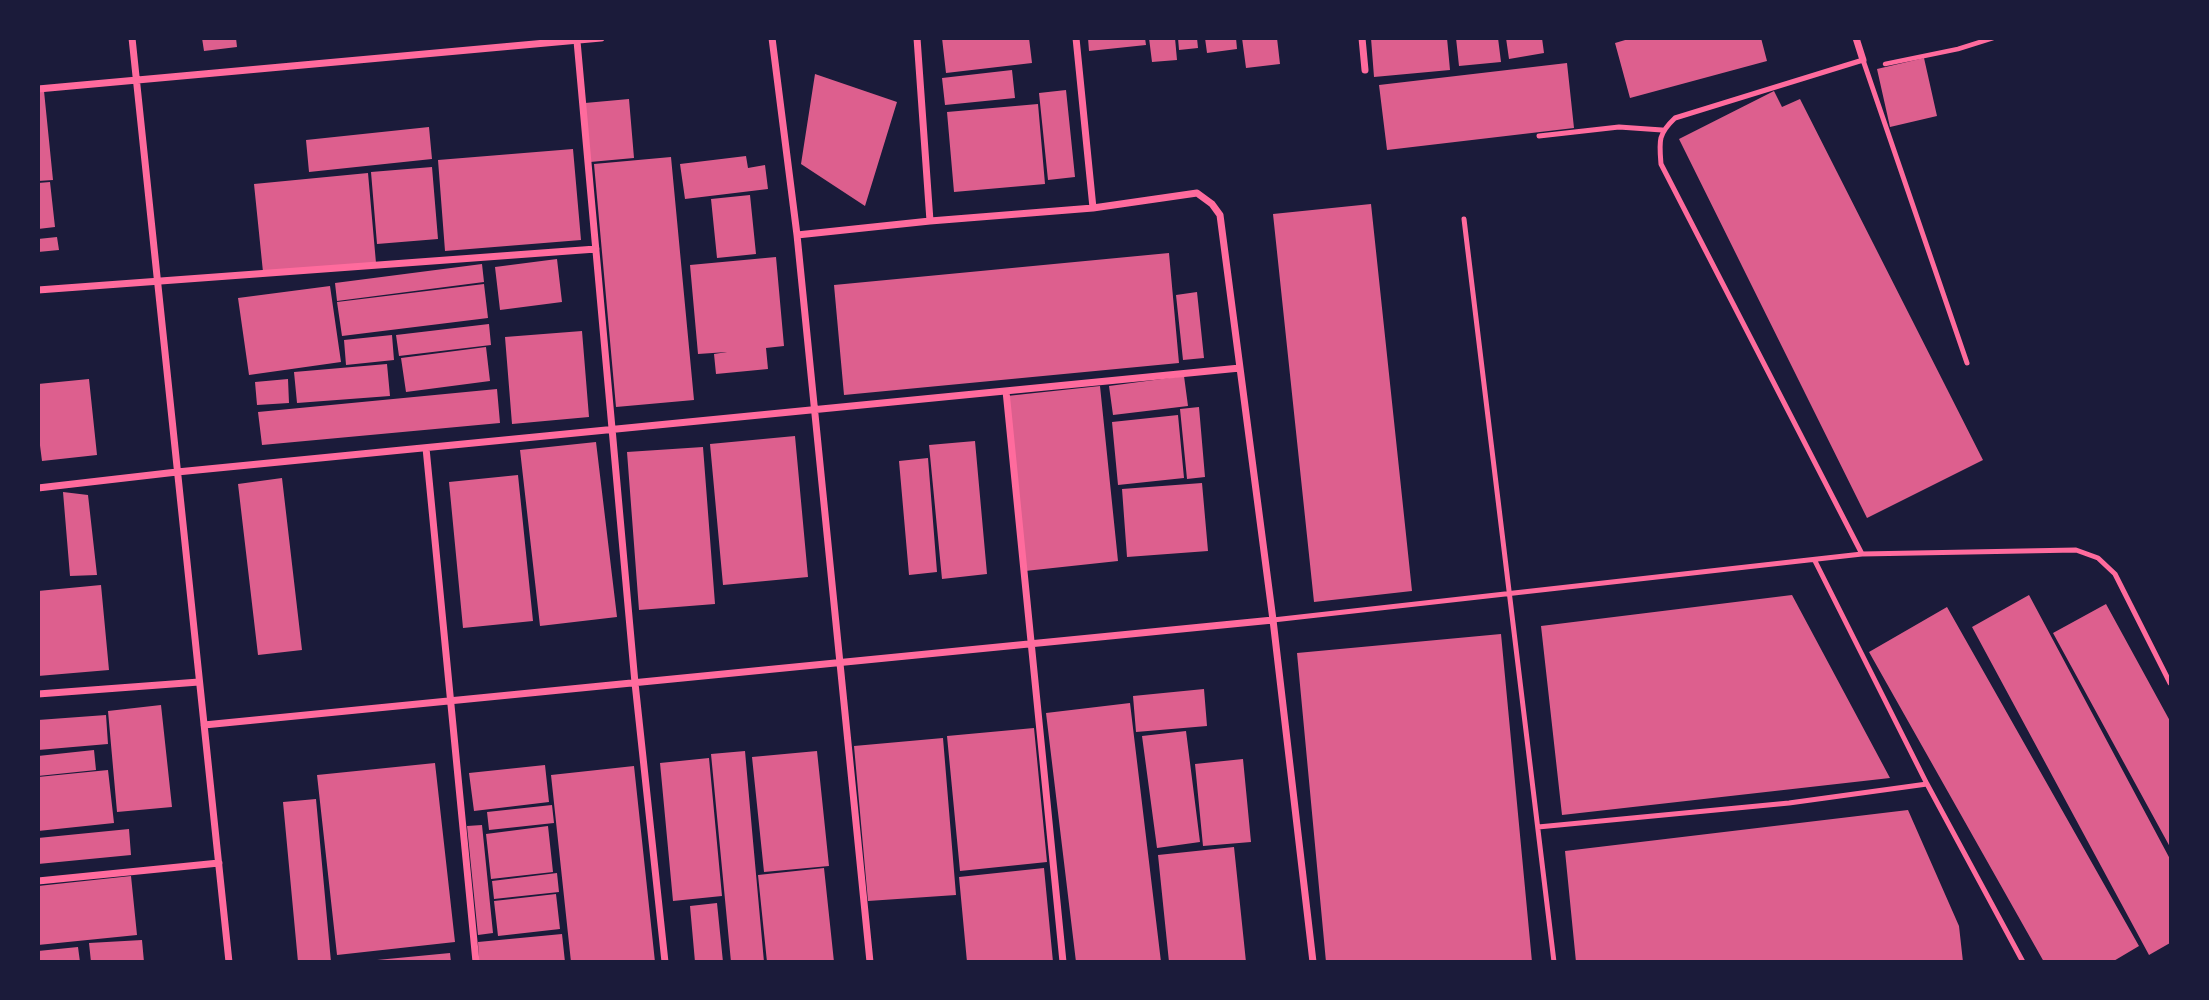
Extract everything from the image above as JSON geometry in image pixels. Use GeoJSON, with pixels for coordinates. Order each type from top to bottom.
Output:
{"type":"FeatureCollection","features":[{"type":"Feature","properties":{"kind":"street"},"geometry":{"type":"LineString","coordinates":[[132,38],[229,961]]}},
{"type":"Feature","properties":{"kind":"street"},"geometry":{"type":"LineString","coordinates":[[38,89],[601,38]]}},
{"type":"Feature","properties":{"kind":"street"},"geometry":{"type":"LineString","coordinates":[[772,38],[797,235],[870,961]]}},
{"type":"Feature","properties":{"kind":"street"},"geometry":{"type":"LineString","coordinates":[[916,38],[930,221]]}},
{"type":"Feature","properties":{"kind":"street"},"geometry":{"type":"LineString","coordinates":[[1076,38],[1093,208]]}},
{"type":"Feature","properties":{"kind":"street"},"geometry":{"type":"LineString","coordinates":[[1362,38],[1365,70]]}},
{"type":"Feature","properties":{"kind":"street"},"geometry":{"type":"LineString","coordinates":[[1856,38],[1864,64]]}},
{"type":"Feature","properties":{"kind":"street"},"geometry":{"type":"LineString","coordinates":[[577,40],[635,683],[665,961]]}},
{"type":"Feature","properties":{"kind":"street"},"geometry":{"type":"LineString","coordinates":[[797,235],[1093,208],[1197,193],[1212,204],[1220,215],[1273,620],[1313,961]]}},
{"type":"Feature","properties":{"kind":"street"},"geometry":{"type":"LineString","coordinates":[[38,290],[596,249]]}},
{"type":"Feature","properties":{"kind":"street"},"geometry":{"type":"LineString","coordinates":[[38,488],[177,472],[1240,368]]}},
{"type":"Feature","properties":{"kind":"street"},"geometry":{"type":"LineString","coordinates":[[1006,391],[1063,961]]}},
{"type":"Feature","properties":{"kind":"street"},"geometry":{"type":"LineString","coordinates":[[426,448],[476,961]]}},
{"type":"Feature","properties":{"kind":"street"},"geometry":{"type":"LineString","coordinates":[[204,725],[1273,620]]}},
{"type":"Feature","properties":{"kind":"street"},"geometry":{"type":"LineString","coordinates":[[38,694],[200,682]]}},
{"type":"Feature","properties":{"kind":"street"},"geometry":{"type":"LineString","coordinates":[[38,881],[219,863]]}},
{"type":"Feature","properties":{"kind":"lane"},"geometry":{"type":"LineString","coordinates":[[1862,554],[1661,164],[1659,144],[1662,130],[1675,118],[1864,64],[1967,363]]}},
{"type":"Feature","properties":{"kind":"lane"},"geometry":{"type":"LineString","coordinates":[[1539,136],[1619,127],[1662,130]]}},
{"type":"Feature","properties":{"kind":"lane"},"geometry":{"type":"LineString","coordinates":[[1464,219],[1554,961]]}},
{"type":"Feature","properties":{"kind":"lane"},"geometry":{"type":"LineString","coordinates":[[1273,620],[1862,554],[2076,550],[2098,558],[2115,574],[2171,683]]}},
{"type":"Feature","properties":{"kind":"lane"},"geometry":{"type":"LineString","coordinates":[[1815,561],[1927,784],[2023,961]]}},
{"type":"Feature","properties":{"kind":"lane"},"geometry":{"type":"LineString","coordinates":[[1538,827],[1790,803],[1927,784]]}},
{"type":"Feature","properties":{"kind":"path"},"geometry":{"type":"LineString","coordinates":[[1864,64],[1958,50],[1993,38]]}},
{"type":"Feature","properties":{"kind":"building"},"geometry":{"type":"Polygon","coordinates":[[[202,38],[236,38],[237,47],[204,51],[202,38]]]}},
{"type":"Feature","properties":{"kind":"building"},"geometry":{"type":"Polygon","coordinates":[[[942,38],[1029,38],[1032,63],[946,73],[942,38]]]}},
{"type":"Feature","properties":{"kind":"building"},"geometry":{"type":"Polygon","coordinates":[[[1088,38],[1145,38],[1146,45],[1089,51],[1088,38]]]}},
{"type":"Feature","properties":{"kind":"building"},"geometry":{"type":"Polygon","coordinates":[[[1149,38],[1175,38],[1177,60],[1152,62],[1149,38]]]}},
{"type":"Feature","properties":{"kind":"building"},"geometry":{"type":"Polygon","coordinates":[[[1178,38],[1197,38],[1198,48],[1179,50],[1178,38]]]}},
{"type":"Feature","properties":{"kind":"building"},"geometry":{"type":"Polygon","coordinates":[[[1205,38],[1236,38],[1237,49],[1207,53],[1205,38]]]}},
{"type":"Feature","properties":{"kind":"building"},"geometry":{"type":"Polygon","coordinates":[[[1242,38],[1277,38],[1280,64],[1246,68],[1242,38]]]}},
{"type":"Feature","properties":{"kind":"building"},"geometry":{"type":"Polygon","coordinates":[[[1371,38],[1447,38],[1450,70],[1374,77],[1371,38]]]}},
{"type":"Feature","properties":{"kind":"building"},"geometry":{"type":"Polygon","coordinates":[[[1456,38],[1498,38],[1501,62],[1459,66],[1456,38]]]}},
{"type":"Feature","properties":{"kind":"building"},"geometry":{"type":"Polygon","coordinates":[[[1506,38],[1542,38],[1544,53],[1509,59],[1506,38]]]}},
{"type":"Feature","properties":{"kind":"building"},"geometry":{"type":"Polygon","coordinates":[[[1632,38],[1761,38],[1767,61],[1630,98],[1615,43],[1632,38]]]}},
{"type":"Feature","properties":{"kind":"building"},"geometry":{"type":"Polygon","coordinates":[[[1924,58],[1937,116],[1890,127],[1877,69],[1924,58]]]}},
{"type":"Feature","properties":{"kind":"building"},"geometry":{"type":"Polygon","coordinates":[[[1567,63],[1574,128],[1387,150],[1379,85],[1567,63]]]}},
{"type":"Feature","properties":{"kind":"building"},"geometry":{"type":"Polygon","coordinates":[[[1012,70],[1015,98],[945,105],[942,78],[1012,70]]]}},
{"type":"Feature","properties":{"kind":"building"},"geometry":{"type":"Polygon","coordinates":[[[815,74],[897,102],[865,206],[801,164],[815,74]]]}},
{"type":"Feature","properties":{"kind":"building"},"geometry":{"type":"Polygon","coordinates":[[[1066,90],[1075,177],[1048,180],[1039,93],[1066,90]]]}},
{"type":"Feature","properties":{"kind":"building"},"geometry":{"type":"Polygon","coordinates":[[[44,91],[53,180],[38,181],[38,92],[44,91]]]}},
{"type":"Feature","properties":{"kind":"building"},"geometry":{"type":"Polygon","coordinates":[[[1774,91],[1782,107],[1800,99],[1983,460],[1867,518],[1679,139],[1774,91]]]}},
{"type":"Feature","properties":{"kind":"building"},"geometry":{"type":"Polygon","coordinates":[[[629,99],[634,158],[590,162],[585,103],[629,99]]]}},
{"type":"Feature","properties":{"kind":"building"},"geometry":{"type":"Polygon","coordinates":[[[1038,104],[1045,184],[954,192],[947,112],[1038,104]]]}},
{"type":"Feature","properties":{"kind":"building"},"geometry":{"type":"Polygon","coordinates":[[[429,127],[432,159],[309,172],[306,140],[429,127]]]}},
{"type":"Feature","properties":{"kind":"building"},"geometry":{"type":"Polygon","coordinates":[[[573,149],[581,240],[445,251],[438,160],[573,149]]]}},
{"type":"Feature","properties":{"kind":"building"},"geometry":{"type":"Polygon","coordinates":[[[746,156],[748,168],[765,165],[768,189],[685,199],[680,164],[746,156]]]}},
{"type":"Feature","properties":{"kind":"building"},"geometry":{"type":"Polygon","coordinates":[[[671,157],[694,400],[616,407],[594,164],[671,157]]]}},
{"type":"Feature","properties":{"kind":"building"},"geometry":{"type":"Polygon","coordinates":[[[432,167],[438,239],[377,244],[371,172],[432,167]]]}},
{"type":"Feature","properties":{"kind":"building"},"geometry":{"type":"Polygon","coordinates":[[[368,173],[376,263],[263,272],[254,184],[368,173]]]}},
{"type":"Feature","properties":{"kind":"building"},"geometry":{"type":"Polygon","coordinates":[[[50,182],[55,227],[38,229],[38,183],[50,182]]]}},
{"type":"Feature","properties":{"kind":"building"},"geometry":{"type":"Polygon","coordinates":[[[750,195],[756,254],[717,258],[711,199],[750,195]]]}},
{"type":"Feature","properties":{"kind":"building"},"geometry":{"type":"Polygon","coordinates":[[[1371,204],[1412,591],[1314,602],[1273,214],[1371,204]]]}},
{"type":"Feature","properties":{"kind":"building"},"geometry":{"type":"Polygon","coordinates":[[[57,237],[59,250],[38,252],[38,239],[57,237]]]}},
{"type":"Feature","properties":{"kind":"building"},"geometry":{"type":"Polygon","coordinates":[[[1169,253],[1179,363],[844,395],[834,285],[1169,253]]]}},
{"type":"Feature","properties":{"kind":"building"},"geometry":{"type":"Polygon","coordinates":[[[776,257],[784,346],[766,348],[768,369],[716,374],[714,354],[727,352],[698,354],[690,265],[776,257]]]}},
{"type":"Feature","properties":{"kind":"building"},"geometry":{"type":"Polygon","coordinates":[[[557,259],[562,302],[500,310],[495,267],[557,259]]]}},
{"type":"Feature","properties":{"kind":"building"},"geometry":{"type":"Polygon","coordinates":[[[482,264],[484,282],[337,301],[335,283],[482,264]]]}},
{"type":"Feature","properties":{"kind":"building"},"geometry":{"type":"Polygon","coordinates":[[[484,284],[488,318],[342,336],[337,302],[484,284]]]}},
{"type":"Feature","properties":{"kind":"building"},"geometry":{"type":"Polygon","coordinates":[[[330,286],[341,362],[249,375],[238,298],[330,286]]]}},
{"type":"Feature","properties":{"kind":"building"},"geometry":{"type":"Polygon","coordinates":[[[1197,292],[1204,358],[1183,360],[1176,295],[1197,292]]]}},
{"type":"Feature","properties":{"kind":"building"},"geometry":{"type":"Polygon","coordinates":[[[489,324],[491,345],[399,356],[396,335],[489,324]]]}},
{"type":"Feature","properties":{"kind":"building"},"geometry":{"type":"Polygon","coordinates":[[[582,331],[589,417],[512,424],[505,337],[582,331]]]}},
{"type":"Feature","properties":{"kind":"building"},"geometry":{"type":"Polygon","coordinates":[[[392,335],[394,360],[346,365],[344,340],[392,335]]]}},
{"type":"Feature","properties":{"kind":"building"},"geometry":{"type":"Polygon","coordinates":[[[486,347],[490,381],[406,392],[401,358],[486,347]]]}},
{"type":"Feature","properties":{"kind":"building"},"geometry":{"type":"Polygon","coordinates":[[[387,364],[390,396],[297,403],[294,372],[387,364]]]}},
{"type":"Feature","properties":{"kind":"building"},"geometry":{"type":"Polygon","coordinates":[[[1184,376],[1188,406],[1113,415],[1109,386],[1184,376]]]}},
{"type":"Feature","properties":{"kind":"building"},"geometry":{"type":"Polygon","coordinates":[[[89,379],[97,455],[42,461],[38,430],[38,384],[89,379]]]}},
{"type":"Feature","properties":{"kind":"building"},"geometry":{"type":"Polygon","coordinates":[[[288,379],[289,403],[257,405],[255,382],[288,379]]]}},
{"type":"Feature","properties":{"kind":"building"},"geometry":{"type":"Polygon","coordinates":[[[1100,386],[1118,561],[1025,571],[1007,396],[1100,386]]]}},
{"type":"Feature","properties":{"kind":"building"},"geometry":{"type":"Polygon","coordinates":[[[497,389],[500,423],[262,445],[258,412],[497,389]]]}},
{"type":"Feature","properties":{"kind":"building"},"geometry":{"type":"Polygon","coordinates":[[[1199,407],[1205,477],[1187,479],[1180,409],[1199,407]]]}},
{"type":"Feature","properties":{"kind":"building"},"geometry":{"type":"Polygon","coordinates":[[[1178,415],[1184,478],[1118,485],[1112,422],[1178,415]]]}},
{"type":"Feature","properties":{"kind":"building"},"geometry":{"type":"Polygon","coordinates":[[[795,436],[808,577],[723,585],[710,444],[795,436]]]}},
{"type":"Feature","properties":{"kind":"building"},"geometry":{"type":"Polygon","coordinates":[[[975,441],[987,574],[942,579],[929,445],[975,441]]]}},
{"type":"Feature","properties":{"kind":"building"},"geometry":{"type":"Polygon","coordinates":[[[596,442],[617,617],[540,626],[520,450],[596,442]]]}},
{"type":"Feature","properties":{"kind":"building"},"geometry":{"type":"Polygon","coordinates":[[[703,447],[715,604],[639,610],[627,452],[703,447]]]}},
{"type":"Feature","properties":{"kind":"building"},"geometry":{"type":"Polygon","coordinates":[[[928,458],[937,572],[909,575],[899,461],[928,458]]]}},
{"type":"Feature","properties":{"kind":"building"},"geometry":{"type":"Polygon","coordinates":[[[518,475],[533,621],[463,628],[449,482],[518,475]]]}},
{"type":"Feature","properties":{"kind":"building"},"geometry":{"type":"Polygon","coordinates":[[[282,478],[302,650],[258,655],[238,484],[282,478]]]}},
{"type":"Feature","properties":{"kind":"building"},"geometry":{"type":"Polygon","coordinates":[[[1202,483],[1208,551],[1127,557],[1122,489],[1202,483]]]}},
{"type":"Feature","properties":{"kind":"building"},"geometry":{"type":"Polygon","coordinates":[[[63,492],[88,495],[97,575],[70,576],[63,492]]]}},
{"type":"Feature","properties":{"kind":"building"},"geometry":{"type":"Polygon","coordinates":[[[101,585],[109,670],[38,676],[38,591],[101,585]]]}},
{"type":"Feature","properties":{"kind":"building"},"geometry":{"type":"Polygon","coordinates":[[[1792,595],[1890,778],[1562,815],[1541,626],[1792,595]]]}},
{"type":"Feature","properties":{"kind":"building"},"geometry":{"type":"Polygon","coordinates":[[[2029,595],[2170,859],[2170,943],[2149,955],[1972,627],[2029,595]]]}},
{"type":"Feature","properties":{"kind":"building"},"geometry":{"type":"Polygon","coordinates":[[[2106,604],[2170,721],[2170,847],[2053,633],[2106,604]]]}},
{"type":"Feature","properties":{"kind":"building"},"geometry":{"type":"Polygon","coordinates":[[[1947,607],[2139,946],[2112,962],[2044,962],[1869,652],[1947,607]]]}},
{"type":"Feature","properties":{"kind":"building"},"geometry":{"type":"Polygon","coordinates":[[[1501,634],[1532,962],[1326,962],[1297,653],[1501,634]]]}},
{"type":"Feature","properties":{"kind":"building"},"geometry":{"type":"Polygon","coordinates":[[[1204,689],[1207,726],[1136,732],[1133,696],[1204,689]]]}},
{"type":"Feature","properties":{"kind":"building"},"geometry":{"type":"Polygon","coordinates":[[[1130,703],[1161,962],[1076,962],[1046,713],[1130,703]]]}},
{"type":"Feature","properties":{"kind":"building"},"geometry":{"type":"Polygon","coordinates":[[[161,705],[172,807],[117,812],[108,711],[161,705]]]}},
{"type":"Feature","properties":{"kind":"building"},"geometry":{"type":"Polygon","coordinates":[[[106,715],[108,744],[38,750],[38,720],[106,715]]]}},
{"type":"Feature","properties":{"kind":"building"},"geometry":{"type":"Polygon","coordinates":[[[1034,728],[1047,862],[960,871],[947,736],[1034,728]]]}},
{"type":"Feature","properties":{"kind":"building"},"geometry":{"type":"Polygon","coordinates":[[[1186,731],[1200,842],[1157,848],[1142,736],[1186,731]]]}},
{"type":"Feature","properties":{"kind":"building"},"geometry":{"type":"Polygon","coordinates":[[[943,738],[956,895],[868,901],[854,746],[943,738]]]}},
{"type":"Feature","properties":{"kind":"building"},"geometry":{"type":"Polygon","coordinates":[[[94,750],[96,770],[38,776],[38,756],[94,750]]]}},
{"type":"Feature","properties":{"kind":"building"},"geometry":{"type":"Polygon","coordinates":[[[745,751],[764,962],[731,962],[711,754],[745,751]]]}},
{"type":"Feature","properties":{"kind":"building"},"geometry":{"type":"Polygon","coordinates":[[[817,751],[829,866],[764,872],[752,757],[817,751]]]}},
{"type":"Feature","properties":{"kind":"building"},"geometry":{"type":"Polygon","coordinates":[[[709,758],[722,896],[673,901],[660,763],[709,758]]]}},
{"type":"Feature","properties":{"kind":"building"},"geometry":{"type":"Polygon","coordinates":[[[1243,759],[1251,842],[1203,846],[1195,764],[1243,759]]]}},
{"type":"Feature","properties":{"kind":"building"},"geometry":{"type":"Polygon","coordinates":[[[435,763],[455,942],[337,955],[317,775],[435,763]]]}},
{"type":"Feature","properties":{"kind":"building"},"geometry":{"type":"Polygon","coordinates":[[[545,765],[549,802],[474,811],[469,773],[545,765]]]}},
{"type":"Feature","properties":{"kind":"building"},"geometry":{"type":"Polygon","coordinates":[[[634,766],[655,962],[571,962],[551,775],[634,766]]]}},
{"type":"Feature","properties":{"kind":"building"},"geometry":{"type":"Polygon","coordinates":[[[108,770],[114,823],[38,831],[38,777],[108,770]]]}},
{"type":"Feature","properties":{"kind":"building"},"geometry":{"type":"Polygon","coordinates":[[[316,799],[331,962],[298,962],[283,802],[316,799]]]}},
{"type":"Feature","properties":{"kind":"building"},"geometry":{"type":"Polygon","coordinates":[[[552,805],[554,823],[489,830],[487,812],[552,805]]]}},
{"type":"Feature","properties":{"kind":"building"},"geometry":{"type":"Polygon","coordinates":[[[1908,810],[1959,926],[1963,962],[1576,962],[1565,851],[1908,810]]]}},
{"type":"Feature","properties":{"kind":"building"},"geometry":{"type":"Polygon","coordinates":[[[482,825],[493,933],[478,935],[467,826],[482,825]]]}},
{"type":"Feature","properties":{"kind":"building"},"geometry":{"type":"Polygon","coordinates":[[[548,826],[553,872],[491,879],[486,834],[548,826]]]}},
{"type":"Feature","properties":{"kind":"building"},"geometry":{"type":"Polygon","coordinates":[[[129,829],[131,855],[38,864],[38,838],[129,829]]]}},
{"type":"Feature","properties":{"kind":"building"},"geometry":{"type":"Polygon","coordinates":[[[1234,847],[1246,962],[1169,962],[1158,855],[1234,847]]]}},
{"type":"Feature","properties":{"kind":"building"},"geometry":{"type":"Polygon","coordinates":[[[824,868],[834,962],[767,962],[758,875],[824,868]]]}},
{"type":"Feature","properties":{"kind":"building"},"geometry":{"type":"Polygon","coordinates":[[[1044,868],[1053,962],[967,962],[959,877],[1044,868]]]}},
{"type":"Feature","properties":{"kind":"building"},"geometry":{"type":"Polygon","coordinates":[[[557,873],[559,892],[494,899],[492,881],[557,873]]]}},
{"type":"Feature","properties":{"kind":"building"},"geometry":{"type":"Polygon","coordinates":[[[131,876],[137,935],[38,945],[38,886],[131,876]]]}},
{"type":"Feature","properties":{"kind":"building"},"geometry":{"type":"Polygon","coordinates":[[[556,894],[560,929],[498,936],[494,901],[556,894]]]}},
{"type":"Feature","properties":{"kind":"building"},"geometry":{"type":"Polygon","coordinates":[[[717,903],[723,962],[695,962],[690,906],[717,903]]]}},
{"type":"Feature","properties":{"kind":"building"},"geometry":{"type":"Polygon","coordinates":[[[562,934],[565,962],[479,962],[478,942],[562,934]]]}},
{"type":"Feature","properties":{"kind":"building"},"geometry":{"type":"Polygon","coordinates":[[[142,940],[144,962],[91,962],[89,943],[142,940]]]}},
{"type":"Feature","properties":{"kind":"building"},"geometry":{"type":"Polygon","coordinates":[[[78,947],[80,962],[38,962],[38,951],[78,947]]]}},
{"type":"Feature","properties":{"kind":"building"},"geometry":{"type":"Polygon","coordinates":[[[450,953],[451,962],[377,960],[450,953]]]}}]}
